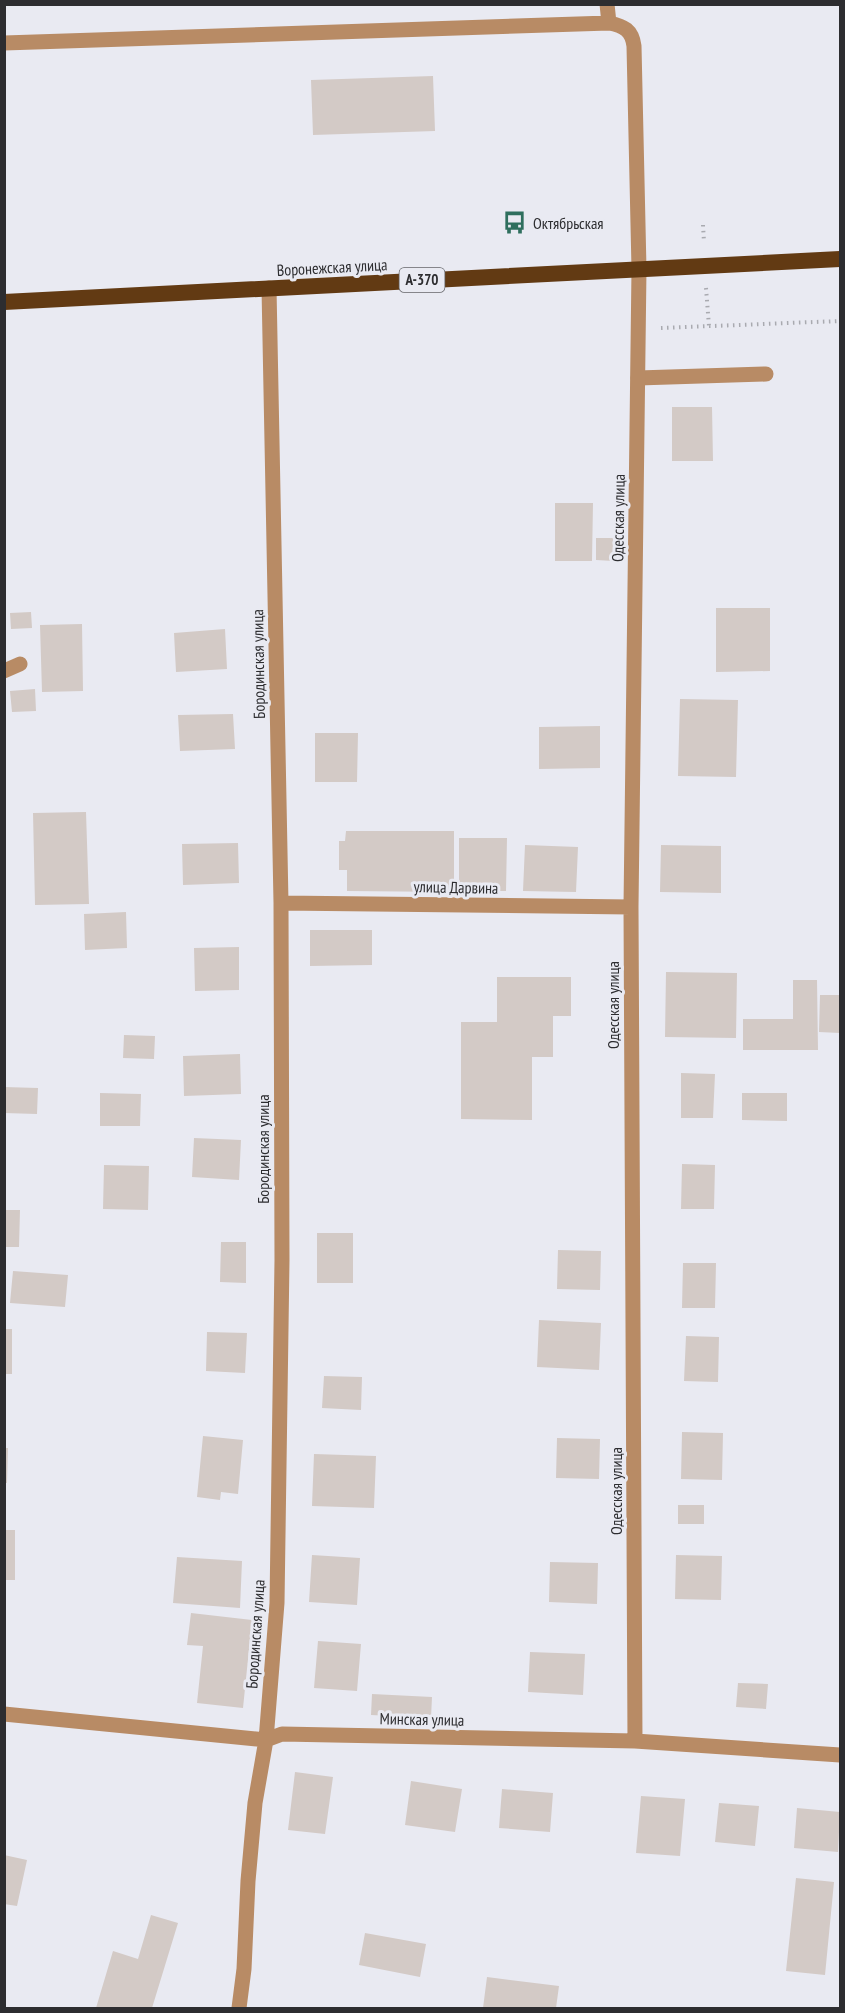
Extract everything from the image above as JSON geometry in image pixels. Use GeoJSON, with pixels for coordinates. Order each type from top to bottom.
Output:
{"type":"FeatureCollection","features":[{"type":"Feature","properties":{"kind":"highway","name":"Воронежская улица"},"geometry":{"type":"LineString","coordinates":[[4,302],[840,259]]}},
{"type":"Feature","properties":{"kind":"street"},"geometry":{"type":"LineString","coordinates":[[4,43],[609,23],[607,4]]}},
{"type":"Feature","properties":{"kind":"street","name":"Одесская улица"},"geometry":{"type":"LineString","coordinates":[[609,23],[629,31],[634,46],[639,269],[631,907],[635,1741]]}},
{"type":"Feature","properties":{"kind":"street","name":"Бородинская улица"},"geometry":{"type":"LineString","coordinates":[[239,2008],[244,1968],[255,1803],[266,1740],[277,1604],[282,1260],[281,903],[269,288]]}},
{"type":"Feature","properties":{"kind":"street"},"geometry":{"type":"LineString","coordinates":[[638,378],[766,374]]}},
{"type":"Feature","properties":{"kind":"street"},"geometry":{"type":"LineString","coordinates":[[4,671],[20,664]]}},
{"type":"Feature","properties":{"kind":"street","name":"улица Дарвина"},"geometry":{"type":"LineString","coordinates":[[281,903],[631,907]]}},
{"type":"Feature","properties":{"kind":"street","name":"Минская улица"},"geometry":{"type":"LineString","coordinates":[[4,1714],[266,1740],[282,1734],[635,1741],[840,1755]]}},
{"type":"Feature","properties":{"kind":"path"},"geometry":{"type":"LineString","coordinates":[[639,329],[840,321]]}},
{"type":"Feature","properties":{"kind":"building"},"geometry":{"type":"Polygon","coordinates":[[[433,76],[435,131],[313,135],[311,80],[433,76]]]}},
{"type":"Feature","properties":{"kind":"building"},"geometry":{"type":"Polygon","coordinates":[[[672,407],[712,407],[713,461],[672,461],[672,407]]]}},
{"type":"Feature","properties":{"kind":"building"},"geometry":{"type":"Polygon","coordinates":[[[555,503],[593,503],[592,561],[555,561],[555,503]]]}},
{"type":"Feature","properties":{"kind":"building"},"geometry":{"type":"Polygon","coordinates":[[[596,538],[613,538],[613,561],[596,560],[596,538]]]}},
{"type":"Feature","properties":{"kind":"building"},"geometry":{"type":"Polygon","coordinates":[[[716,608],[770,608],[770,671],[716,672],[716,608]]]}},
{"type":"Feature","properties":{"kind":"building"},"geometry":{"type":"Polygon","coordinates":[[[31,612],[32,628],[11,629],[10,613],[31,612]]]}},
{"type":"Feature","properties":{"kind":"building"},"geometry":{"type":"Polygon","coordinates":[[[82,624],[83,691],[42,692],[40,625],[82,624]]]}},
{"type":"Feature","properties":{"kind":"building"},"geometry":{"type":"Polygon","coordinates":[[[225,629],[227,669],[176,672],[174,633],[225,629]]]}},
{"type":"Feature","properties":{"kind":"building"},"geometry":{"type":"Polygon","coordinates":[[[35,689],[36,711],[12,712],[10,691],[35,689]]]}},
{"type":"Feature","properties":{"kind":"building"},"geometry":{"type":"Polygon","coordinates":[[[680,699],[738,700],[736,777],[678,776],[680,699]]]}},
{"type":"Feature","properties":{"kind":"building"},"geometry":{"type":"Polygon","coordinates":[[[233,714],[235,749],[180,751],[178,715],[233,714]]]}},
{"type":"Feature","properties":{"kind":"building"},"geometry":{"type":"Polygon","coordinates":[[[600,726],[600,768],[539,769],[539,727],[600,726]]]}},
{"type":"Feature","properties":{"kind":"building"},"geometry":{"type":"Polygon","coordinates":[[[315,733],[358,733],[357,782],[315,782],[315,733]]]}},
{"type":"Feature","properties":{"kind":"building"},"geometry":{"type":"Polygon","coordinates":[[[86,812],[89,904],[35,905],[33,813],[86,812]]]}},
{"type":"Feature","properties":{"kind":"building"},"geometry":{"type":"Polygon","coordinates":[[[346,831],[454,831],[454,892],[347,891],[347,870],[339,870],[339,841],[345,841],[346,831]]]}},
{"type":"Feature","properties":{"kind":"building"},"geometry":{"type":"Polygon","coordinates":[[[459,838],[507,838],[506,891],[459,891],[459,838]]]}},
{"type":"Feature","properties":{"kind":"building"},"geometry":{"type":"Polygon","coordinates":[[[238,843],[239,883],[183,885],[182,844],[238,843]]]}},
{"type":"Feature","properties":{"kind":"building"},"geometry":{"type":"Polygon","coordinates":[[[525,845],[578,847],[576,892],[523,891],[525,845]]]}},
{"type":"Feature","properties":{"kind":"building"},"geometry":{"type":"Polygon","coordinates":[[[661,845],[721,846],[721,893],[660,892],[661,845]]]}},
{"type":"Feature","properties":{"kind":"building"},"geometry":{"type":"Polygon","coordinates":[[[126,912],[127,948],[85,950],[84,914],[126,912]]]}},
{"type":"Feature","properties":{"kind":"building"},"geometry":{"type":"Polygon","coordinates":[[[310,930],[372,930],[372,965],[310,966],[310,930]]]}},
{"type":"Feature","properties":{"kind":"building"},"geometry":{"type":"Polygon","coordinates":[[[239,947],[239,990],[195,991],[194,948],[239,947]]]}},
{"type":"Feature","properties":{"kind":"building"},"geometry":{"type":"Polygon","coordinates":[[[666,972],[737,973],[736,1038],[665,1037],[666,972]]]}},
{"type":"Feature","properties":{"kind":"building"},"geometry":{"type":"Polygon","coordinates":[[[497,977],[571,977],[571,1016],[553,1016],[553,1057],[532,1057],[532,1120],[461,1119],[461,1022],[497,1022],[497,977]]]}},
{"type":"Feature","properties":{"kind":"building"},"geometry":{"type":"Polygon","coordinates":[[[793,980],[817,980],[818,1050],[743,1050],[743,1019],[793,1019],[793,980]]]}},
{"type":"Feature","properties":{"kind":"building"},"geometry":{"type":"Polygon","coordinates":[[[820,995],[840,995],[840,1033],[819,1032],[820,995]]]}},
{"type":"Feature","properties":{"kind":"building"},"geometry":{"type":"Polygon","coordinates":[[[124,1035],[155,1036],[154,1059],[123,1058],[124,1035]]]}},
{"type":"Feature","properties":{"kind":"building"},"geometry":{"type":"Polygon","coordinates":[[[240,1054],[241,1094],[184,1096],[183,1056],[240,1054]]]}},
{"type":"Feature","properties":{"kind":"building"},"geometry":{"type":"Polygon","coordinates":[[[681,1073],[715,1074],[713,1118],[681,1118],[681,1073]]]}},
{"type":"Feature","properties":{"kind":"building"},"geometry":{"type":"Polygon","coordinates":[[[4,1087],[38,1088],[37,1114],[4,1113],[4,1087]]]}},
{"type":"Feature","properties":{"kind":"building"},"geometry":{"type":"Polygon","coordinates":[[[100,1093],[141,1094],[140,1126],[100,1126],[100,1093]]]}},
{"type":"Feature","properties":{"kind":"building"},"geometry":{"type":"Polygon","coordinates":[[[742,1093],[787,1093],[787,1121],[742,1120],[742,1093]]]}},
{"type":"Feature","properties":{"kind":"building"},"geometry":{"type":"Polygon","coordinates":[[[194,1138],[241,1140],[239,1180],[192,1177],[194,1138]]]}},
{"type":"Feature","properties":{"kind":"building"},"geometry":{"type":"Polygon","coordinates":[[[682,1164],[715,1165],[714,1209],[681,1209],[682,1164]]]}},
{"type":"Feature","properties":{"kind":"building"},"geometry":{"type":"Polygon","coordinates":[[[104,1165],[149,1166],[148,1210],[103,1209],[104,1165]]]}},
{"type":"Feature","properties":{"kind":"building"},"geometry":{"type":"Polygon","coordinates":[[[4,1210],[20,1210],[19,1247],[4,1247],[4,1210]]]}},
{"type":"Feature","properties":{"kind":"building"},"geometry":{"type":"Polygon","coordinates":[[[317,1233],[353,1233],[353,1283],[317,1283],[317,1233]]]}},
{"type":"Feature","properties":{"kind":"building"},"geometry":{"type":"Polygon","coordinates":[[[221,1242],[246,1242],[246,1283],[220,1282],[221,1242]]]}},
{"type":"Feature","properties":{"kind":"building"},"geometry":{"type":"Polygon","coordinates":[[[558,1250],[601,1251],[600,1290],[557,1289],[558,1250]]]}},
{"type":"Feature","properties":{"kind":"building"},"geometry":{"type":"Polygon","coordinates":[[[683,1263],[716,1263],[715,1308],[682,1308],[683,1263]]]}},
{"type":"Feature","properties":{"kind":"building"},"geometry":{"type":"Polygon","coordinates":[[[13,1271],[68,1275],[65,1307],[10,1303],[13,1271]]]}},
{"type":"Feature","properties":{"kind":"building"},"geometry":{"type":"Polygon","coordinates":[[[539,1320],[601,1323],[599,1370],[537,1367],[539,1320]]]}},
{"type":"Feature","properties":{"kind":"building"},"geometry":{"type":"Polygon","coordinates":[[[4,1329],[12,1329],[12,1374],[4,1374],[4,1329]]]}},
{"type":"Feature","properties":{"kind":"building"},"geometry":{"type":"Polygon","coordinates":[[[207,1332],[247,1333],[245,1373],[206,1371],[207,1332]]]}},
{"type":"Feature","properties":{"kind":"building"},"geometry":{"type":"Polygon","coordinates":[[[686,1336],[719,1337],[718,1382],[684,1381],[686,1336]]]}},
{"type":"Feature","properties":{"kind":"building"},"geometry":{"type":"Polygon","coordinates":[[[324,1376],[362,1377],[361,1410],[322,1408],[324,1376]]]}},
{"type":"Feature","properties":{"kind":"building"},"geometry":{"type":"Polygon","coordinates":[[[682,1432],[723,1433],[722,1480],[681,1479],[682,1432]]]}},
{"type":"Feature","properties":{"kind":"building"},"geometry":{"type":"Polygon","coordinates":[[[203,1436],[243,1440],[238,1494],[221,1492],[220,1500],[197,1497],[203,1436]]]}},
{"type":"Feature","properties":{"kind":"building"},"geometry":{"type":"Polygon","coordinates":[[[557,1438],[600,1439],[599,1479],[556,1478],[557,1438]]]}},
{"type":"Feature","properties":{"kind":"building"},"geometry":{"type":"Polygon","coordinates":[[[4,1448],[8,1448],[7,1483],[4,1483],[4,1448]]]}},
{"type":"Feature","properties":{"kind":"building"},"geometry":{"type":"Polygon","coordinates":[[[314,1454],[376,1456],[374,1508],[312,1506],[314,1454]]]}},
{"type":"Feature","properties":{"kind":"building"},"geometry":{"type":"Polygon","coordinates":[[[678,1505],[704,1505],[704,1524],[678,1524],[678,1505]]]}},
{"type":"Feature","properties":{"kind":"building"},"geometry":{"type":"Polygon","coordinates":[[[4,1530],[15,1530],[15,1580],[4,1580],[4,1530]]]}},
{"type":"Feature","properties":{"kind":"building"},"geometry":{"type":"Polygon","coordinates":[[[312,1555],[360,1558],[357,1605],[309,1602],[312,1555]]]}},
{"type":"Feature","properties":{"kind":"building"},"geometry":{"type":"Polygon","coordinates":[[[676,1555],[722,1556],[721,1600],[675,1599],[676,1555]]]}},
{"type":"Feature","properties":{"kind":"building"},"geometry":{"type":"Polygon","coordinates":[[[177,1557],[242,1561],[240,1608],[173,1603],[177,1557]]]}},
{"type":"Feature","properties":{"kind":"building"},"geometry":{"type":"Polygon","coordinates":[[[550,1562],[598,1563],[597,1604],[549,1602],[550,1562]]]}},
{"type":"Feature","properties":{"kind":"building"},"geometry":{"type":"Polygon","coordinates":[[[191,1613],[252,1620],[243,1708],[197,1703],[203,1646],[187,1645],[191,1613]]]}},
{"type":"Feature","properties":{"kind":"building"},"geometry":{"type":"Polygon","coordinates":[[[318,1641],[361,1644],[357,1691],[314,1688],[318,1641]]]}},
{"type":"Feature","properties":{"kind":"building"},"geometry":{"type":"Polygon","coordinates":[[[530,1652],[585,1654],[583,1695],[528,1692],[530,1652]]]}},
{"type":"Feature","properties":{"kind":"building"},"geometry":{"type":"Polygon","coordinates":[[[738,1683],[768,1684],[766,1709],[736,1707],[738,1683]]]}},
{"type":"Feature","properties":{"kind":"building"},"geometry":{"type":"Polygon","coordinates":[[[372,1694],[432,1697],[431,1718],[371,1715],[372,1694]]]}},
{"type":"Feature","properties":{"kind":"building"},"geometry":{"type":"Polygon","coordinates":[[[295,1772],[333,1777],[325,1834],[288,1830],[295,1772]]]}},
{"type":"Feature","properties":{"kind":"building"},"geometry":{"type":"Polygon","coordinates":[[[411,1781],[462,1789],[455,1832],[405,1825],[411,1781]]]}},
{"type":"Feature","properties":{"kind":"building"},"geometry":{"type":"Polygon","coordinates":[[[502,1789],[553,1793],[550,1832],[499,1828],[502,1789]]]}},
{"type":"Feature","properties":{"kind":"building"},"geometry":{"type":"Polygon","coordinates":[[[641,1796],[685,1799],[680,1856],[636,1853],[641,1796]]]}},
{"type":"Feature","properties":{"kind":"building"},"geometry":{"type":"Polygon","coordinates":[[[719,1803],[759,1806],[755,1846],[715,1842],[719,1803]]]}},
{"type":"Feature","properties":{"kind":"building"},"geometry":{"type":"Polygon","coordinates":[[[797,1808],[840,1812],[838,1852],[794,1848],[797,1808]]]}},
{"type":"Feature","properties":{"kind":"building"},"geometry":{"type":"Polygon","coordinates":[[[4,1855],[27,1860],[17,1906],[4,1904],[4,1855]]]}},
{"type":"Feature","properties":{"kind":"building"},"geometry":{"type":"Polygon","coordinates":[[[796,1878],[834,1882],[825,1975],[786,1971],[796,1878]]]}},
{"type":"Feature","properties":{"kind":"building"},"geometry":{"type":"Polygon","coordinates":[[[151,1915],[178,1923],[152,2008],[96,2008],[113,1951],[138,1959],[151,1915]]]}},
{"type":"Feature","properties":{"kind":"building"},"geometry":{"type":"Polygon","coordinates":[[[365,1933],[426,1944],[420,1977],[359,1965],[365,1933]]]}},
{"type":"Feature","properties":{"kind":"building"},"geometry":{"type":"Polygon","coordinates":[[[487,1977],[559,1986],[556,2008],[483,2008],[487,1977]]]}},
{"type":"Feature","properties":{"kind":"place","name":"Октябрьская"},"geometry":{"type":"Point","coordinates":[515,223]}}]}
